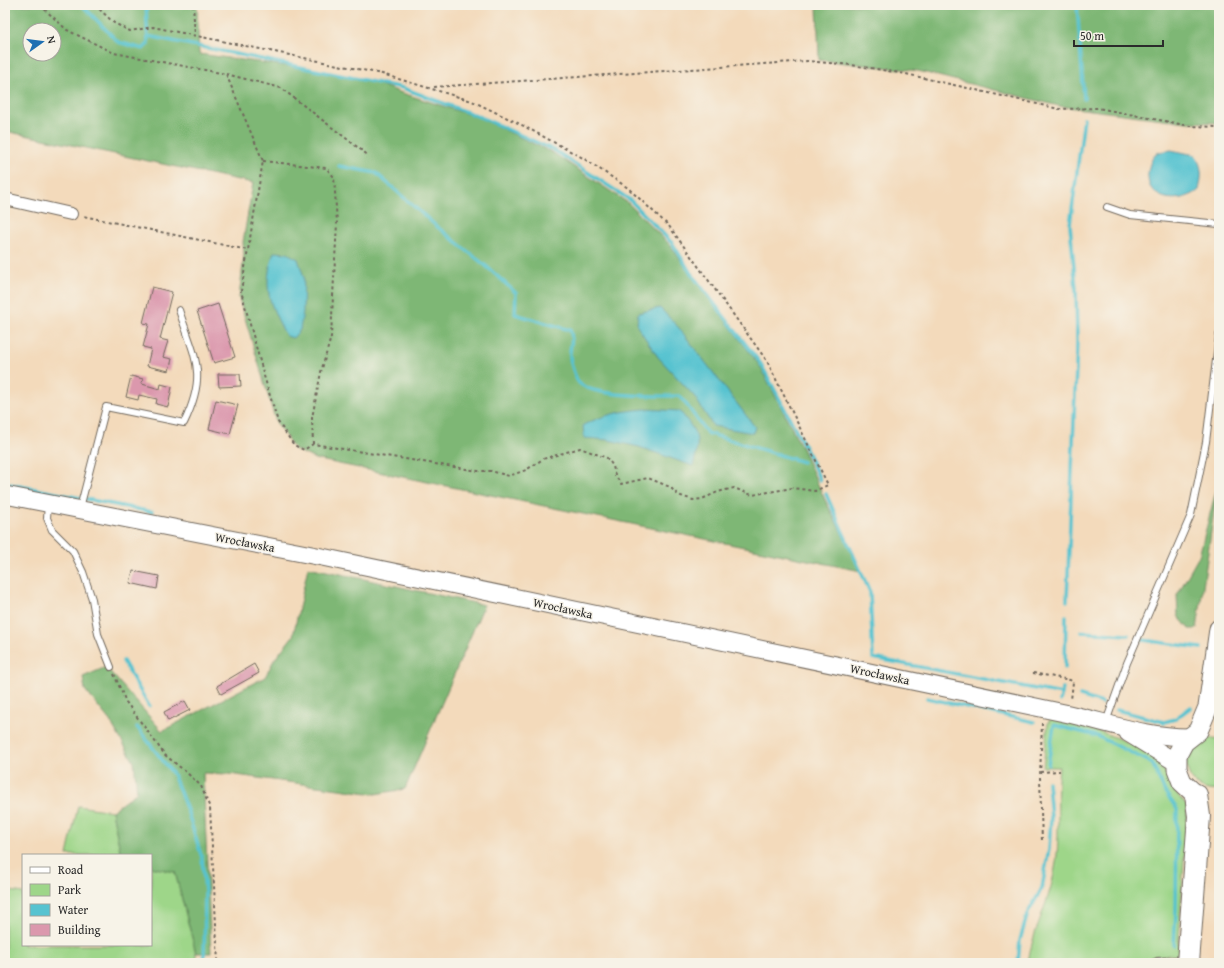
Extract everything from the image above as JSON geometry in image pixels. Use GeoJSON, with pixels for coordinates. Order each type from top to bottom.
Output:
{"type":"FeatureCollection","features":[{"type":"Feature","properties":{"kind":"highway"},"geometry":{"type":"LineString","coordinates":[[1188,961],[1199,816],[1196,795]]}},
{"type":"Feature","properties":{"kind":"main road"},"geometry":{"type":"LineString","coordinates":[[1196,795],[1182,782],[1177,763],[1180,748],[1188,737],[1198,731],[1208,707],[1219,629]]}},
{"type":"Feature","properties":{"kind":"street"},"geometry":{"type":"LineString","coordinates":[[5,199],[71,214]]}},
{"type":"Feature","properties":{"kind":"street","name":"Wrocławska"},"geometry":{"type":"LineString","coordinates":[[5,495],[322,557],[1069,714],[1112,726]]}},
{"type":"Feature","properties":{"kind":"street"},"geometry":{"type":"LineString","coordinates":[[1112,726],[1169,737],[1188,737]]}},
{"type":"Feature","properties":{"kind":"street"},"geometry":{"type":"LineString","coordinates":[[1112,726],[1177,763]]}},
{"type":"Feature","properties":{"kind":"lane"},"geometry":{"type":"LineString","coordinates":[[1107,206],[1130,215],[1219,224]]}},
{"type":"Feature","properties":{"kind":"lane"},"geometry":{"type":"LineString","coordinates":[[80,510],[106,407],[184,423],[193,403],[198,381],[198,367],[179,310]]}},
{"type":"Feature","properties":{"kind":"lane"},"geometry":{"type":"LineString","coordinates":[[1112,726],[1127,663],[1191,515],[1206,442],[1219,335]]}},
{"type":"Feature","properties":{"kind":"lane"},"geometry":{"type":"LineString","coordinates":[[48,504],[47,518],[52,530],[73,551],[84,572],[92,599],[98,634],[111,667]]}},
{"type":"Feature","properties":{"kind":"lane"},"geometry":{"type":"LineString","coordinates":[[1153,963],[1158,961],[1188,961]]}},
{"type":"Feature","properties":{"kind":"path"},"geometry":{"type":"LineString","coordinates":[[40,5],[67,30],[114,53],[226,74],[281,88],[369,156]]}},
{"type":"Feature","properties":{"kind":"path"},"geometry":{"type":"LineString","coordinates":[[95,5],[114,22],[130,31],[153,27],[382,74],[431,87],[472,101],[520,124],[583,158],[628,188],[669,226],[767,361],[828,485],[815,491],[792,488],[752,495],[734,488],[718,492],[702,500],[693,500],[678,495],[670,487],[648,478],[621,484],[615,475],[613,466],[607,458],[580,448],[543,459],[526,470],[509,476],[491,471],[478,471],[313,444],[304,450],[294,445],[278,422],[241,291],[263,161],[226,74]]}},
{"type":"Feature","properties":{"kind":"path"},"geometry":{"type":"LineString","coordinates":[[193,5],[195,36]]}},
{"type":"Feature","properties":{"kind":"path"},"geometry":{"type":"LineString","coordinates":[[431,87],[807,61],[852,65],[906,74],[1059,109],[1098,108],[1190,126],[1219,127]]}},
{"type":"Feature","properties":{"kind":"path"},"geometry":{"type":"LineString","coordinates":[[263,161],[326,168],[334,177],[337,223],[331,337],[321,372],[312,418],[313,444]]}},
{"type":"Feature","properties":{"kind":"path"},"geometry":{"type":"LineString","coordinates":[[71,214],[248,250]]}},
{"type":"Feature","properties":{"kind":"path"},"geometry":{"type":"LineString","coordinates":[[111,667],[126,702],[165,755],[201,786],[210,808],[218,963]]}},
{"type":"Feature","properties":{"kind":"path"},"geometry":{"type":"LineString","coordinates":[[1033,673],[1070,680],[1073,682],[1069,714]]}},
{"type":"Feature","properties":{"kind":"path"},"geometry":{"type":"LineString","coordinates":[[1042,842],[1040,772],[1042,726],[1045,709]]}},
{"type":"Feature","properties":{"kind":"path"},"geometry":{"type":"LineString","coordinates":[[1040,772],[1060,771]]}},
{"type":"Feature","properties":{"kind":"green space"},"geometry":{"type":"Polygon","coordinates":[[[5,5],[197,5],[199,54],[323,71],[371,81],[399,92],[480,118],[553,153],[628,203],[671,246],[760,366],[802,448],[825,500],[861,571],[315,459],[294,449],[276,422],[239,298],[244,255],[243,242],[253,183],[5,131],[5,5]]]}},
{"type":"Feature","properties":{"kind":"green space"},"geometry":{"type":"Polygon","coordinates":[[[817,5],[1219,5],[1219,123],[1187,122],[1059,106],[918,71],[819,60],[817,5]]]}},
{"type":"Feature","properties":{"kind":"green space"},"geometry":{"type":"Polygon","coordinates":[[[1218,483],[1197,629],[1189,629],[1178,616],[1177,595],[1199,556],[1218,483]]]}},
{"type":"Feature","properties":{"kind":"green space"},"geometry":{"type":"Polygon","coordinates":[[[308,567],[484,605],[405,789],[375,794],[229,774],[203,773],[211,953],[196,953],[175,872],[152,867],[152,854],[121,854],[112,811],[137,792],[134,762],[110,721],[85,690],[83,677],[106,667],[162,731],[265,677],[274,660],[293,636],[308,567]]]}},
{"type":"Feature","properties":{"kind":"green space"},"geometry":{"type":"Polygon","coordinates":[[[1052,719],[1104,733],[1139,747],[1162,764],[1170,786],[1186,805],[1187,812],[1178,955],[1154,956],[1142,963],[1028,963],[1033,940],[1048,897],[1054,874],[1058,848],[1059,767],[1043,767],[1048,722],[1052,719]]]}},
{"type":"Feature","properties":{"kind":"green space"},"geometry":{"type":"Polygon","coordinates":[[[1213,738],[1219,739],[1219,790],[1207,790],[1197,785],[1191,777],[1187,768],[1187,758],[1191,749],[1200,742],[1213,738]]]}},
{"type":"Feature","properties":{"kind":"green space"},"geometry":{"type":"Polygon","coordinates":[[[78,806],[112,811],[121,854],[67,854],[78,806]]]}},
{"type":"Feature","properties":{"kind":"green space"},"geometry":{"type":"Polygon","coordinates":[[[152,867],[175,872],[196,953],[196,963],[5,963],[5,890],[22,893],[22,946],[152,946],[152,867]]]}},
{"type":"Feature","properties":{"kind":"water"},"geometry":{"type":"Polygon","coordinates":[[[1171,150],[1195,155],[1201,168],[1199,190],[1188,196],[1175,199],[1161,196],[1156,193],[1151,188],[1148,179],[1150,164],[1155,155],[1159,152],[1171,150]]]}},
{"type":"Feature","properties":{"kind":"water"},"geometry":{"type":"Polygon","coordinates":[[[274,252],[287,253],[298,259],[304,277],[303,312],[300,330],[293,338],[286,336],[275,314],[269,295],[268,276],[274,252]]]}},
{"type":"Feature","properties":{"kind":"water"},"geometry":{"type":"Polygon","coordinates":[[[660,308],[679,328],[755,427],[753,433],[713,426],[694,396],[658,357],[637,326],[638,313],[660,308]]]}},
{"type":"Feature","properties":{"kind":"water"},"geometry":{"type":"Polygon","coordinates":[[[645,409],[680,411],[691,426],[696,437],[697,449],[693,466],[639,447],[608,440],[584,438],[583,425],[599,418],[614,414],[645,409]]]}},
{"type":"Feature","properties":{"kind":"building"},"geometry":{"type":"Polygon","coordinates":[[[152,287],[172,292],[160,339],[168,341],[163,357],[172,359],[169,371],[147,366],[151,349],[143,347],[149,324],[143,323],[152,287]]]}},
{"type":"Feature","properties":{"kind":"building"},"geometry":{"type":"Polygon","coordinates":[[[218,304],[235,357],[214,363],[197,311],[218,304]]]}},
{"type":"Feature","properties":{"kind":"building"},"geometry":{"type":"Polygon","coordinates":[[[218,374],[240,374],[241,386],[219,387],[218,374]]]}},
{"type":"Feature","properties":{"kind":"building"},"geometry":{"type":"Polygon","coordinates":[[[131,376],[143,379],[142,384],[160,389],[161,384],[172,387],[168,407],[156,404],[157,399],[139,395],[138,400],[126,397],[131,376]]]}},
{"type":"Feature","properties":{"kind":"building"},"geometry":{"type":"Polygon","coordinates":[[[216,400],[238,405],[230,434],[209,429],[216,400]]]}},
{"type":"Feature","properties":{"kind":"building"},"geometry":{"type":"Polygon","coordinates":[[[133,571],[159,576],[157,589],[130,583],[133,571]]]}},
{"type":"Feature","properties":{"kind":"building"},"geometry":{"type":"Polygon","coordinates":[[[254,664],[259,673],[221,694],[217,686],[254,664]]]}},
{"type":"Feature","properties":{"kind":"building"},"geometry":{"type":"Polygon","coordinates":[[[185,701],[190,710],[168,721],[164,712],[185,701]]]}},
{"type":"Feature","properties":{"kind":"waterway"},"geometry":{"type":"LineString","coordinates":[[82,5],[118,42],[143,49],[148,44],[146,5]]}},
{"type":"Feature","properties":{"kind":"waterway"},"geometry":{"type":"LineString","coordinates":[[1077,5],[1084,99]]}},
{"type":"Feature","properties":{"kind":"waterway"},"geometry":{"type":"LineString","coordinates":[[148,36],[403,88],[480,117],[554,150],[630,200],[673,244],[690,272],[761,364],[805,447],[820,480]]}},
{"type":"Feature","properties":{"kind":"waterway"},"geometry":{"type":"LineString","coordinates":[[1067,601],[1077,341],[1076,288],[1070,225],[1084,118]]}},
{"type":"Feature","properties":{"kind":"waterway"},"geometry":{"type":"LineString","coordinates":[[339,166],[376,173],[516,293],[515,314],[570,330],[572,336],[570,350],[571,363],[577,380],[583,386],[594,390],[624,395],[680,396],[707,433],[803,462]]}},
{"type":"Feature","properties":{"kind":"waterway"},"geometry":{"type":"LineString","coordinates":[[5,483],[152,512]]}},
{"type":"Feature","properties":{"kind":"waterway"},"geometry":{"type":"LineString","coordinates":[[826,494],[870,592],[873,658],[1062,694]]}},
{"type":"Feature","properties":{"kind":"waterway"},"geometry":{"type":"LineString","coordinates":[[1065,668],[1066,616]]}},
{"type":"Feature","properties":{"kind":"waterway"},"geometry":{"type":"LineString","coordinates":[[1082,632],[1128,635]]}},
{"type":"Feature","properties":{"kind":"waterway"},"geometry":{"type":"LineString","coordinates":[[1143,640],[1201,648]]}},
{"type":"Feature","properties":{"kind":"waterway"},"geometry":{"type":"LineString","coordinates":[[123,661],[149,706]]}},
{"type":"Feature","properties":{"kind":"waterway"},"geometry":{"type":"LineString","coordinates":[[1060,701],[1063,688]]}},
{"type":"Feature","properties":{"kind":"waterway"},"geometry":{"type":"LineString","coordinates":[[1080,696],[1102,703]]}},
{"type":"Feature","properties":{"kind":"waterway"},"geometry":{"type":"LineString","coordinates":[[927,698],[1034,722]]}},
{"type":"Feature","properties":{"kind":"waterway"},"geometry":{"type":"LineString","coordinates":[[1117,710],[1164,722],[1175,719],[1191,707]]}},
{"type":"Feature","properties":{"kind":"waterway"},"geometry":{"type":"LineString","coordinates":[[1048,765],[1054,725],[1097,736],[1152,763],[1165,792],[1177,809],[1176,910],[1174,945]]}},
{"type":"Feature","properties":{"kind":"waterway"},"geometry":{"type":"LineString","coordinates":[[137,727],[173,774],[188,813],[202,858],[205,892],[204,963]]}},
{"type":"Feature","properties":{"kind":"waterway"},"geometry":{"type":"LineString","coordinates":[[1018,963],[1020,940],[1028,913],[1042,888],[1049,849],[1051,818],[1048,782]]}}]}
